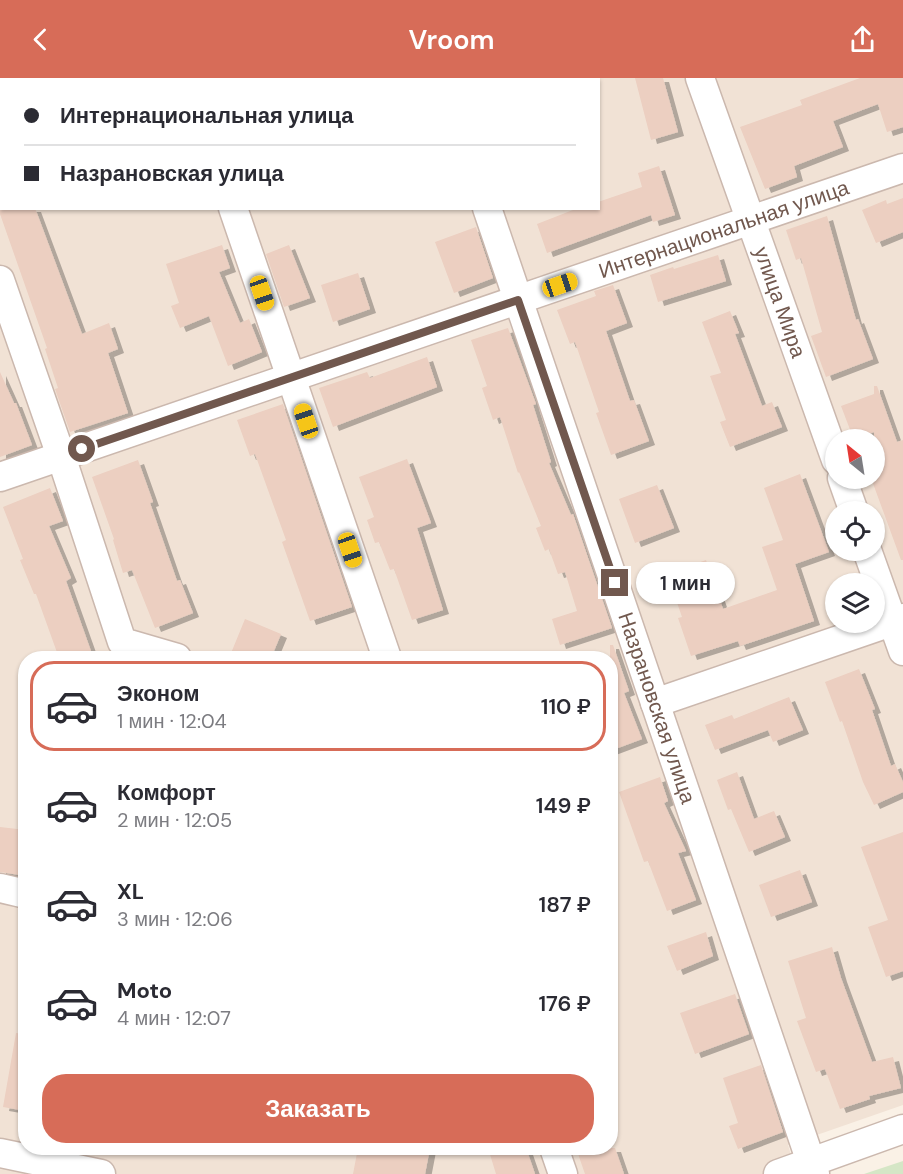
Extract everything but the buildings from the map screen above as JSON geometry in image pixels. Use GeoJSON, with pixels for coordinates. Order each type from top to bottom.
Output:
{"type":"FeatureCollection","features":[{"type":"Feature","properties":{"kind":"street","name":"улица Мира"},"geometry":{"type":"LineString","coordinates":[[700,78],[825,429]]}},
{"type":"Feature","properties":{"kind":"street","name":"Интернациональная улица"},"geometry":{"type":"LineString","coordinates":[[0,477],[903,168]]}},
{"type":"Feature","properties":{"kind":"street"},"geometry":{"type":"LineString","coordinates":[[234,210],[385,651]]}},
{"type":"Feature","properties":{"kind":"street","name":"Назрановская улица"},"geometry":{"type":"LineString","coordinates":[[488,210],[813,1168]]}},
{"type":"Feature","properties":{"kind":"street"},"geometry":{"type":"LineString","coordinates":[[0,280],[122,642],[153,651]]}},
{"type":"Feature","properties":{"kind":"street"},"geometry":{"type":"LineString","coordinates":[[872,561],[898,619],[903,651]]}},
{"type":"Feature","properties":{"kind":"street"},"geometry":{"type":"LineString","coordinates":[[655,703],[898,619]]}},
{"type":"Feature","properties":{"kind":"street"},"geometry":{"type":"LineString","coordinates":[[0,888],[18,892]]}},
{"type":"Feature","properties":{"kind":"street"},"geometry":{"type":"LineString","coordinates":[[778,1174],[813,1168],[903,1130]]}},
{"type":"Feature","properties":{"kind":"street"},"geometry":{"type":"LineString","coordinates":[[0,1153],[101,1174]]}},
{"type":"Feature","properties":{"kind":"street"},"geometry":{"type":"LineString","coordinates":[[556,1155],[563,1174]]}},
{"type":"Feature","properties":{"kind":"shaded area"},"geometry":{"type":"Polygon","coordinates":[[[600,78],[903,78],[903,1105],[788,1145],[797,1174],[0,1174],[0,210],[600,210],[600,78]]]}},
{"type":"Feature","properties":{"kind":"green space"},"geometry":{"type":"Polygon","coordinates":[[[903,1161],[903,1174],[864,1174],[903,1161]]]}},
{"type":"Feature","properties":{"kind":"route"},"geometry":{"type":"LineString","coordinates":[[82,449],[518,300],[615,583]]}}]}
